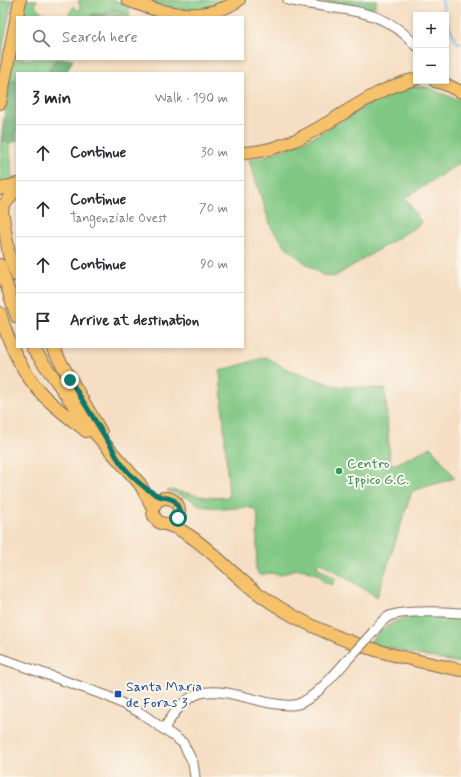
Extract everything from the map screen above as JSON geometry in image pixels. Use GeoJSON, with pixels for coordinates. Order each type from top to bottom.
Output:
{"type":"FeatureCollection","features":[{"type":"Feature","properties":{"kind":"main road"},"geometry":{"type":"LineString","coordinates":[[17,16],[20,0]]}},
{"type":"Feature","properties":{"kind":"main road"},"geometry":{"type":"LineString","coordinates":[[128,0],[176,14],[201,15],[229,7],[239,0]]}},
{"type":"Feature","properties":{"kind":"main road"},"geometry":{"type":"LineString","coordinates":[[0,103],[16,21]]}},
{"type":"Feature","properties":{"kind":"main road"},"geometry":{"type":"LineString","coordinates":[[244,153],[264,151],[284,145],[331,122],[375,95],[413,80]]}},
{"type":"Feature","properties":{"kind":"main road"},"geometry":{"type":"LineString","coordinates":[[446,84],[461,92]]}},
{"type":"Feature","properties":{"kind":"main road"},"geometry":{"type":"LineString","coordinates":[[0,189],[16,184]]}},
{"type":"Feature","properties":{"kind":"main road"},"geometry":{"type":"LineString","coordinates":[[16,189],[2,206],[9,255],[16,273]]}},
{"type":"Feature","properties":{"kind":"main road"},"geometry":{"type":"LineString","coordinates":[[0,265],[16,314]]}},
{"type":"Feature","properties":{"kind":"main road"},"geometry":{"type":"LineString","coordinates":[[0,313],[10,342],[31,381],[56,407],[116,456]]}},
{"type":"Feature","properties":{"kind":"main road"},"geometry":{"type":"LineString","coordinates":[[33,348],[87,424],[140,484],[153,508],[156,520],[175,527],[194,538],[258,594],[304,623],[352,644],[378,652],[461,670]]}},
{"type":"Feature","properties":{"kind":"main road"},"geometry":{"type":"LineString","coordinates":[[53,348],[116,456]]}},
{"type":"Feature","properties":{"kind":"main road"},"geometry":{"type":"LineString","coordinates":[[140,484],[164,498],[175,501],[179,507],[179,515],[194,538]]}},
{"type":"Feature","properties":{"kind":"main road"},"geometry":{"type":"LineString","coordinates":[[153,508],[157,501],[164,498]]}},
{"type":"Feature","properties":{"kind":"main road"},"geometry":{"type":"LineString","coordinates":[[168,525],[175,521],[179,515]]}},
{"type":"Feature","properties":{"kind":"street"},"geometry":{"type":"LineString","coordinates":[[288,0],[332,6],[375,17],[402,31],[413,43]]}},
{"type":"Feature","properties":{"kind":"street"},"geometry":{"type":"LineString","coordinates":[[164,728],[183,703],[191,697],[203,692],[236,694],[288,706],[298,704],[312,695],[350,657],[386,617],[395,614],[412,612],[461,613]]}},
{"type":"Feature","properties":{"kind":"street"},"geometry":{"type":"LineString","coordinates":[[0,658],[107,696],[141,713],[183,743],[193,763],[195,777]]}},
{"type":"Feature","properties":{"kind":"green space"},"geometry":{"type":"Polygon","coordinates":[[[0,0],[12,0],[0,61],[1,1],[0,0]]]}},
{"type":"Feature","properties":{"kind":"green space"},"geometry":{"type":"Polygon","coordinates":[[[26,0],[37,0],[35,6],[46,16],[22,16],[26,0]]]}},
{"type":"Feature","properties":{"kind":"green space"},"geometry":{"type":"Polygon","coordinates":[[[115,0],[129,7],[130,16],[122,11],[92,14],[91,16],[68,16],[74,6],[79,11],[81,8],[78,1],[115,0]]]}},
{"type":"Feature","properties":{"kind":"green space"},"geometry":{"type":"Polygon","coordinates":[[[137,0],[220,0],[220,5],[200,10],[189,10],[168,8],[137,0]]]}},
{"type":"Feature","properties":{"kind":"green space"},"geometry":{"type":"Polygon","coordinates":[[[306,0],[377,0],[375,7],[364,9],[337,3],[306,0]]]}},
{"type":"Feature","properties":{"kind":"green space"},"geometry":{"type":"Polygon","coordinates":[[[113,8],[122,11],[128,16],[91,16],[92,14],[105,15],[113,8]]]}},
{"type":"Feature","properties":{"kind":"green space"},"geometry":{"type":"Polygon","coordinates":[[[16,48],[16,60],[56,60],[48,72],[16,72],[16,81],[9,82],[16,48]]]}},
{"type":"Feature","properties":{"kind":"green space"},"geometry":{"type":"Polygon","coordinates":[[[56,60],[72,60],[66,72],[48,72],[56,60]]]}},
{"type":"Feature","properties":{"kind":"green space"},"geometry":{"type":"Polygon","coordinates":[[[16,81],[16,141],[10,143],[1,140],[9,82],[16,81]]]}},
{"type":"Feature","properties":{"kind":"green space"},"geometry":{"type":"Polygon","coordinates":[[[413,86],[426,87],[461,101],[461,162],[405,198],[422,223],[334,277],[322,275],[285,246],[271,227],[249,160],[293,146],[330,128],[376,100],[413,86]]]}},
{"type":"Feature","properties":{"kind":"green space"},"geometry":{"type":"Polygon","coordinates":[[[1,140],[10,143],[12,180],[0,184],[1,140]]]}},
{"type":"Feature","properties":{"kind":"green space","name":"Centro Ippico G.C."},"geometry":{"type":"Polygon","coordinates":[[[266,357],[285,368],[335,386],[385,389],[390,462],[394,465],[431,447],[455,478],[412,491],[377,597],[320,562],[316,566],[336,579],[332,585],[324,582],[319,575],[301,569],[295,569],[281,575],[270,573],[259,575],[256,569],[258,515],[255,509],[246,507],[224,509],[201,506],[191,499],[167,491],[172,490],[205,497],[229,498],[220,371],[266,357]]]}},
{"type":"Feature","properties":{"kind":"green space"},"geometry":{"type":"Polygon","coordinates":[[[424,614],[461,616],[461,663],[412,654],[369,642],[382,630],[394,622],[407,617],[424,614]]]}},
{"type":"Feature","properties":{"kind":"waterway"},"geometry":{"type":"LineString","coordinates":[[442,0],[444,12]]}},
{"type":"Feature","properties":{"kind":"waterway"},"geometry":{"type":"LineString","coordinates":[[449,26],[457,42],[461,44]]}},
{"type":"Feature","properties":{"kind":"place","name":"Centro Ippico G.C."},"geometry":{"type":"Point","coordinates":[339,471]}},
{"type":"Feature","properties":{"kind":"place","name":"Santa Maria de Foras 3"},"geometry":{"type":"Point","coordinates":[118,694]}},
{"type":"Feature","properties":{"kind":"route"},"geometry":{"type":"LineString","coordinates":[[70,380],[116,456],[140,484],[157,495],[175,501],[180,511],[178,518]]}}]}
